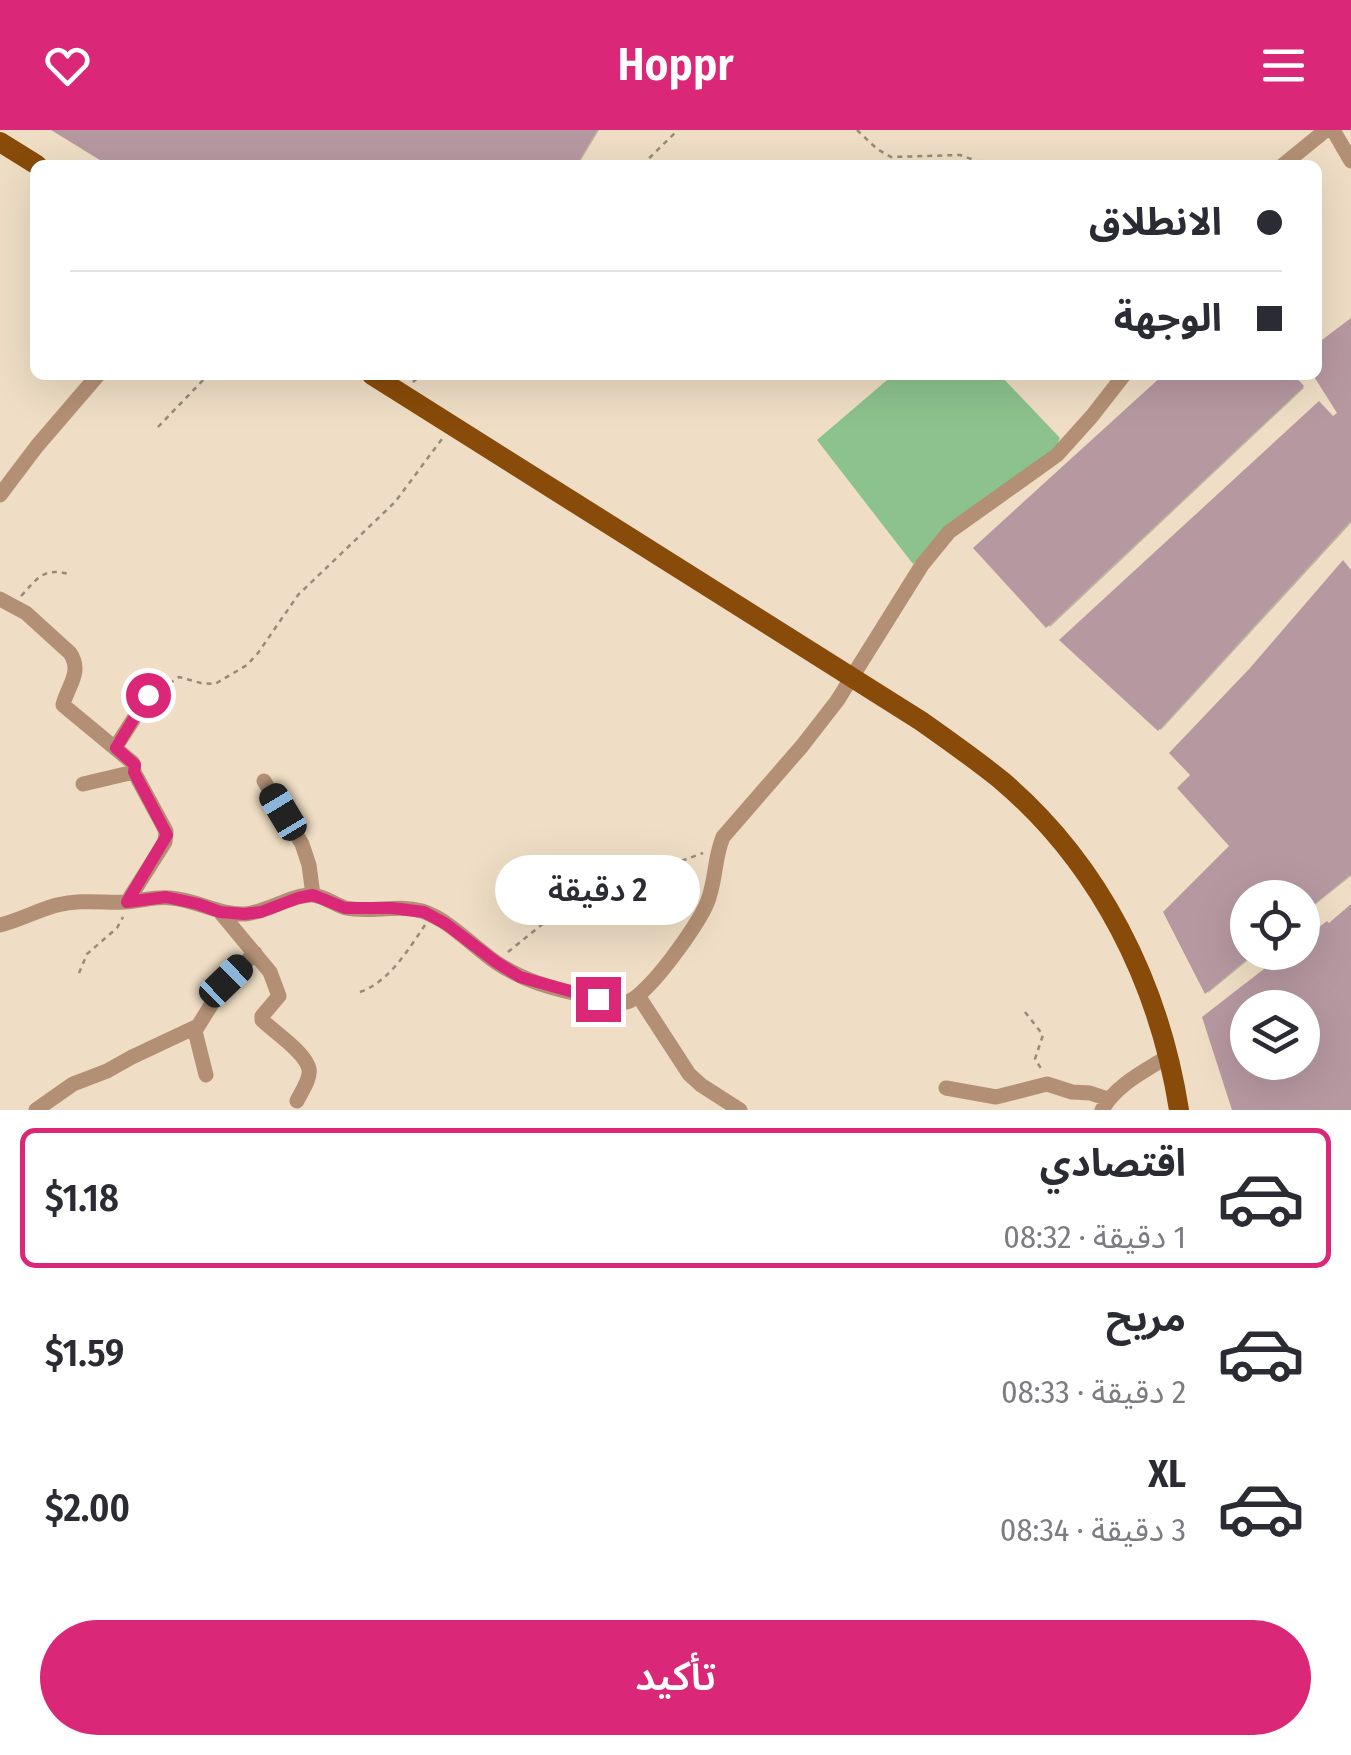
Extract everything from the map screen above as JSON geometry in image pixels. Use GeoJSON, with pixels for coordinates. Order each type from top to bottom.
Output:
{"type":"FeatureCollection","features":[{"type":"Feature","properties":{"kind":"main road"},"geometry":{"type":"LineString","coordinates":[[0,142],[30,160]]}},
{"type":"Feature","properties":{"kind":"main road"},"geometry":{"type":"LineString","coordinates":[[380,380],[921,720],[1003,782],[1045,822],[1091,878],[1112,911],[1146,985],[1180,1110]]}},
{"type":"Feature","properties":{"kind":"street"},"geometry":{"type":"LineString","coordinates":[[1290,160],[1329,130],[1351,160]]}},
{"type":"Feature","properties":{"kind":"street"},"geometry":{"type":"LineString","coordinates":[[0,494],[94,380]]}},
{"type":"Feature","properties":{"kind":"street"},"geometry":{"type":"LineString","coordinates":[[0,925],[84,900],[127,902],[166,897],[220,912],[244,914],[313,895],[345,908],[424,912],[530,982],[611,1003],[639,997],[701,916],[723,836],[837,701],[922,565],[949,532],[1057,455],[1120,380]]}},
{"type":"Feature","properties":{"kind":"street"},"geometry":{"type":"LineString","coordinates":[[6,602],[39,624],[75,661],[74,680],[64,706],[133,763],[167,835],[127,902]]}},
{"type":"Feature","properties":{"kind":"street"},"geometry":{"type":"LineString","coordinates":[[116,748],[148,695]]}},
{"type":"Feature","properties":{"kind":"street"},"geometry":{"type":"LineString","coordinates":[[84,784],[134,772]]}},
{"type":"Feature","properties":{"kind":"street"},"geometry":{"type":"LineString","coordinates":[[264,781],[302,844],[313,895]]}},
{"type":"Feature","properties":{"kind":"street"},"geometry":{"type":"LineString","coordinates":[[220,912],[274,976],[279,994],[262,1020],[291,1046],[310,1072],[296,1100]]}},
{"type":"Feature","properties":{"kind":"street"},"geometry":{"type":"LineString","coordinates":[[206,1075],[194,1035],[226,981],[254,954]]}},
{"type":"Feature","properties":{"kind":"street"},"geometry":{"type":"LineString","coordinates":[[639,997],[689,1074],[740,1110]]}},
{"type":"Feature","properties":{"kind":"street"},"geometry":{"type":"LineString","coordinates":[[36,1110],[73,1084],[198,1026]]}},
{"type":"Feature","properties":{"kind":"street"},"geometry":{"type":"LineString","coordinates":[[946,1088],[996,1097],[1041,1085],[1054,1086],[1090,1093],[1105,1104],[1132,1079],[1167,1057]]}},
{"type":"Feature","properties":{"kind":"path"},"geometry":{"type":"LineString","coordinates":[[647,160],[678,130]]}},
{"type":"Feature","properties":{"kind":"path"},"geometry":{"type":"LineString","coordinates":[[857,130],[891,157],[960,155],[974,160]]}},
{"type":"Feature","properties":{"kind":"path"},"geometry":{"type":"LineString","coordinates":[[158,427],[203,380]]}},
{"type":"Feature","properties":{"kind":"path"},"geometry":{"type":"LineString","coordinates":[[148,695],[178,677],[215,684],[247,665],[298,595],[395,502],[452,426]]}},
{"type":"Feature","properties":{"kind":"path"},"geometry":{"type":"LineString","coordinates":[[6,602],[42,574],[69,574]]}},
{"type":"Feature","properties":{"kind":"path"},"geometry":{"type":"LineString","coordinates":[[496,962],[545,922],[561,914],[601,907],[659,870],[718,848]]}},
{"type":"Feature","properties":{"kind":"path"},"geometry":{"type":"LineString","coordinates":[[79,973],[87,954],[121,925],[127,902]]}},
{"type":"Feature","properties":{"kind":"path"},"geometry":{"type":"LineString","coordinates":[[360,992],[377,985],[388,974],[432,916]]}},
{"type":"Feature","properties":{"kind":"path"},"geometry":{"type":"LineString","coordinates":[[1025,1012],[1043,1034],[1034,1059],[1054,1086]]}},
{"type":"Feature","properties":{"kind":"green space"},"geometry":{"type":"Polygon","coordinates":[[[887,380],[1005,380],[1060,438],[1054,452],[963,518],[913,564],[817,440],[887,380]]]}},
{"type":"Feature","properties":{"kind":"building"},"geometry":{"type":"Polygon","coordinates":[[[51,130],[597,130],[579,160],[100,160],[51,130]]]}},
{"type":"Feature","properties":{"kind":"building"},"geometry":{"type":"Polygon","coordinates":[[[1351,318],[1351,520],[1158,731],[1059,640],[1319,401],[1333,416],[1337,413],[1316,380],[1322,380],[1322,340],[1351,318]]]}},
{"type":"Feature","properties":{"kind":"building"},"geometry":{"type":"Polygon","coordinates":[[[1158,380],[1299,380],[1304,386],[1046,628],[973,548],[1158,380]]]}},
{"type":"Feature","properties":{"kind":"building"},"geometry":{"type":"Polygon","coordinates":[[[1343,560],[1351,570],[1351,874],[1320,899],[1320,880],[1230,880],[1230,970],[1234,970],[1205,994],[1163,912],[1229,846],[1177,788],[1190,775],[1169,753],[1250,668],[1343,560]]]}},
{"type":"Feature","properties":{"kind":"building"},"geometry":{"type":"Polygon","coordinates":[[[1351,904],[1351,1110],[1232,1110],[1202,1017],[1230,995],[1230,1080],[1320,1080],[1320,990],[1237,990],[1263,970],[1320,970],[1320,926],[1351,904]]]}},
{"type":"Feature","properties":{"kind":"route"},"geometry":{"type":"LineString","coordinates":[[148,695],[116,748],[135,765],[134,772],[167,835],[127,902],[166,897],[220,912],[244,914],[313,895],[345,908],[424,912],[520,977],[598,999]]}}]}
